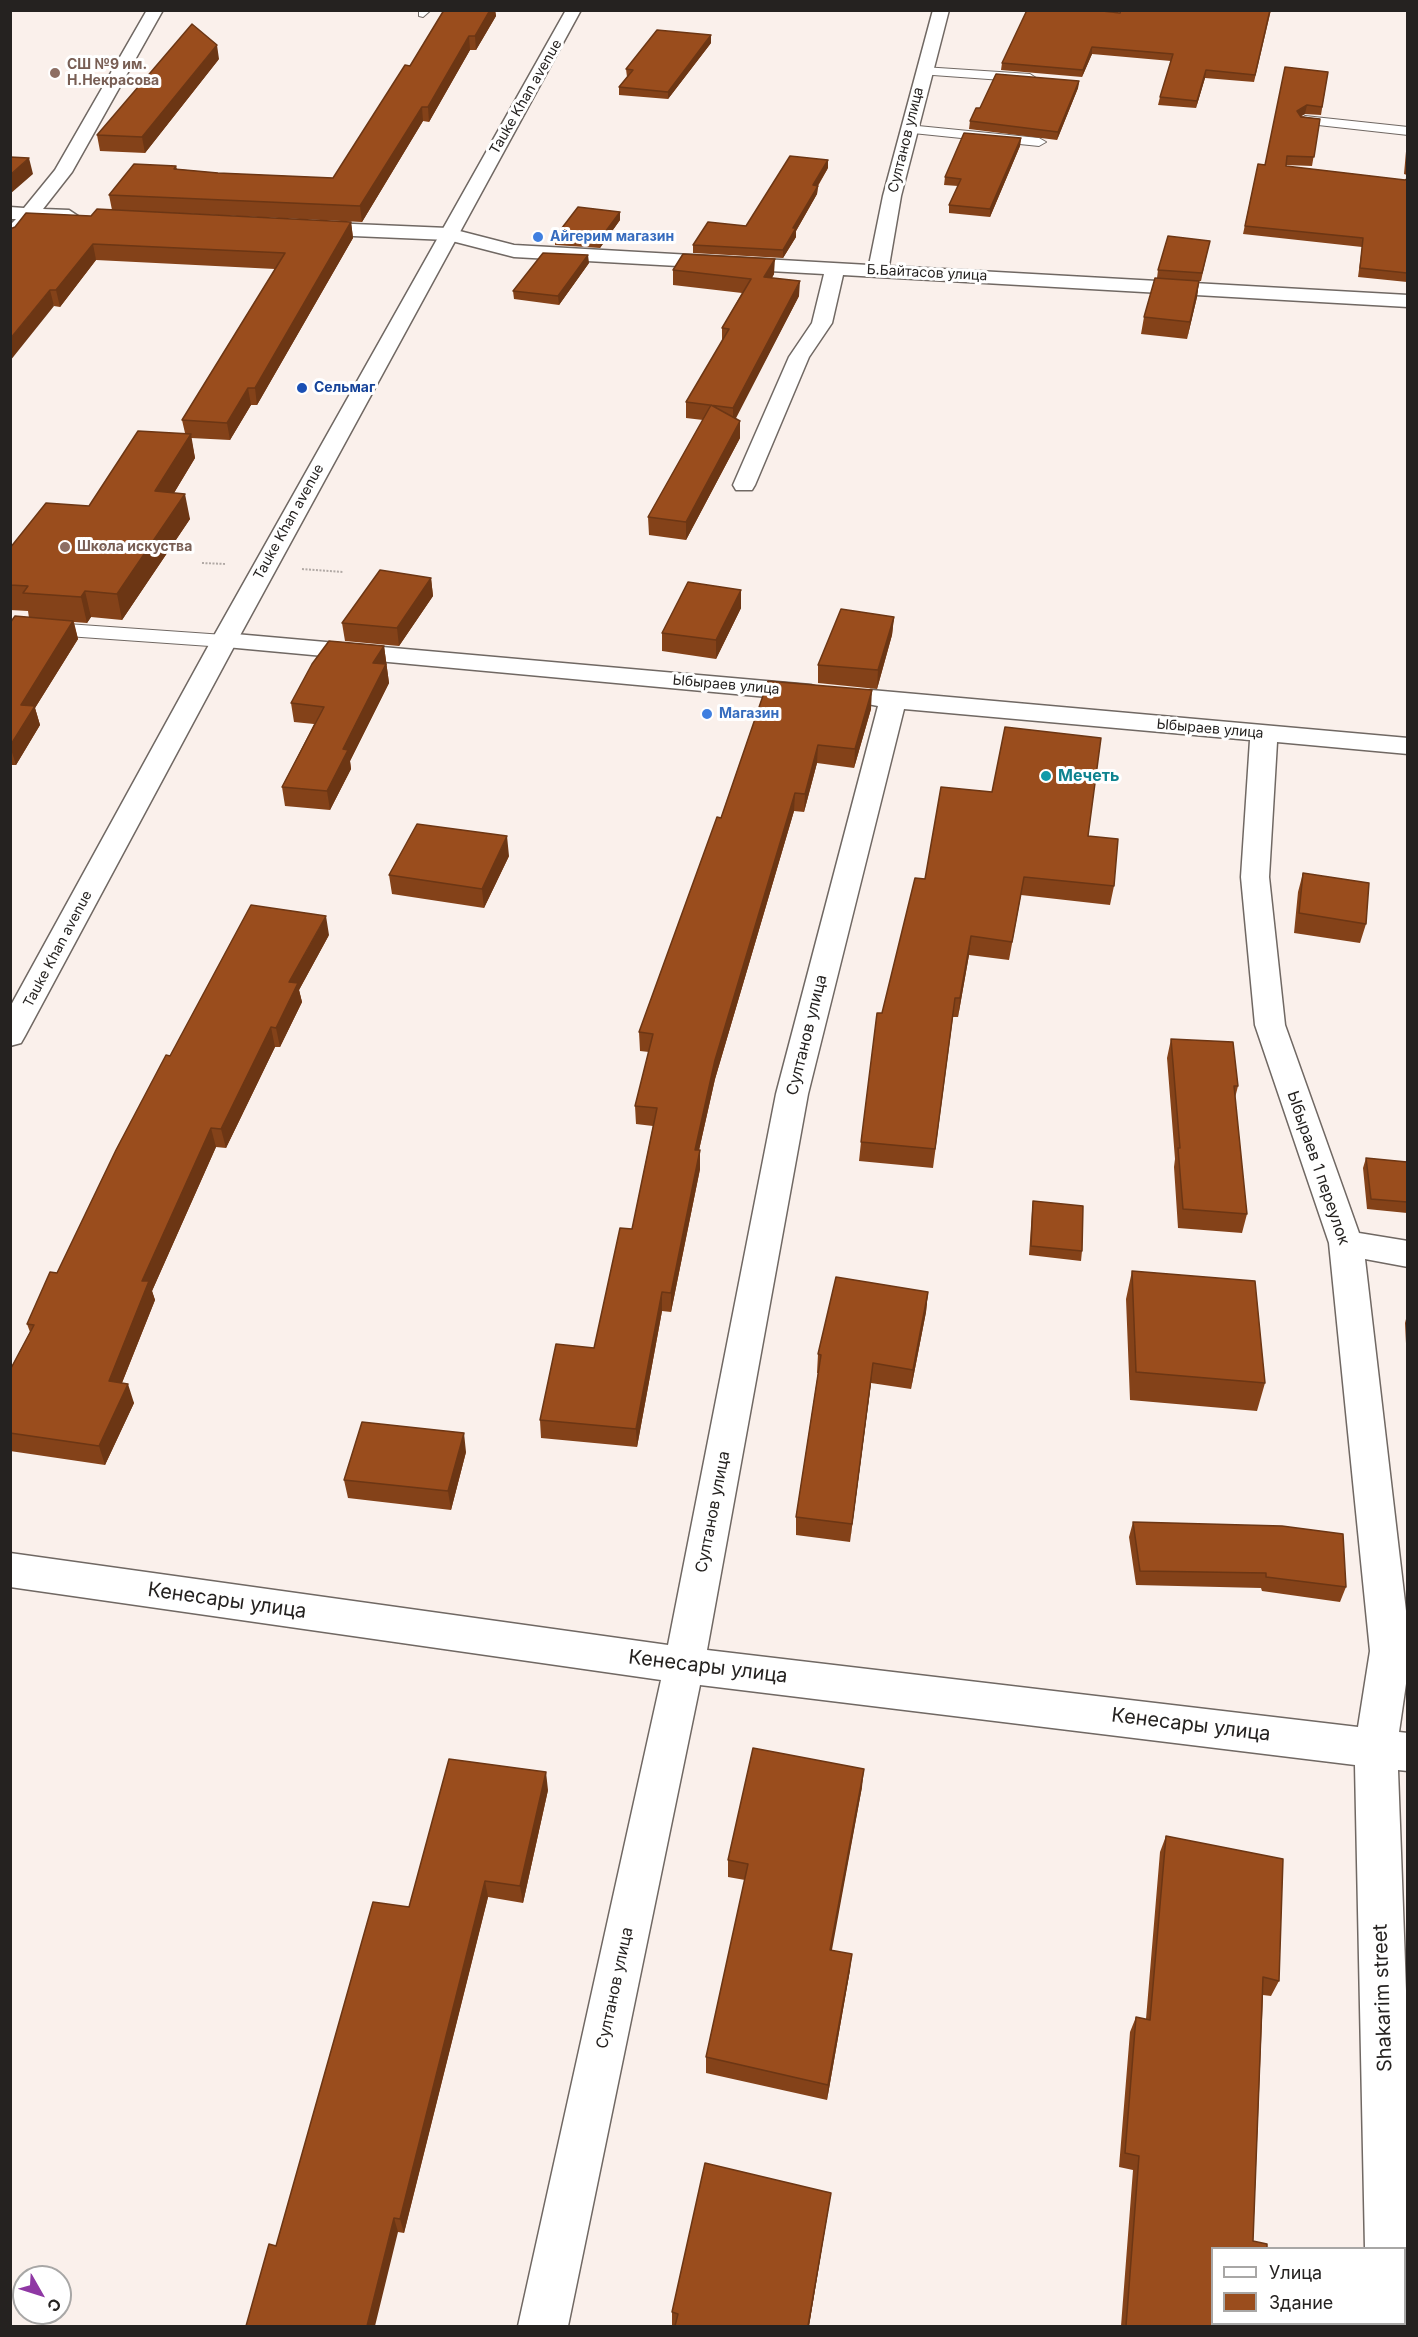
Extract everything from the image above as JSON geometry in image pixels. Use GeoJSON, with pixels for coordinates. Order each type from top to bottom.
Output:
{"type":"FeatureCollection","features":[{"type":"Feature","properties":{"kind":"street"},"geometry":{"type":"LineString","coordinates":[[10,238],[63,172],[133,53],[154,10]]}},
{"type":"Feature","properties":{"kind":"street","name":"Tauke Khan avenue"},"geometry":{"type":"LineString","coordinates":[[10,1036],[224,640],[574,10]]}},
{"type":"Feature","properties":{"kind":"street","name":"Султанов улица"},"geometry":{"type":"LineString","coordinates":[[878,271],[908,129],[941,10]]}},
{"type":"Feature","properties":{"kind":"street"},"geometry":{"type":"LineString","coordinates":[[10,213],[90,218]]}},
{"type":"Feature","properties":{"kind":"street","name":"Б.Байтасов улица"},"geometry":{"type":"LineString","coordinates":[[292,227],[448,234],[514,251],[1407,301]]}},
{"type":"Feature","properties":{"kind":"street"},"geometry":{"type":"LineString","coordinates":[[744,485],[800,357],[822,323],[835,268]]}},
{"type":"Feature","properties":{"kind":"street","name":"Ыбыраев улица"},"geometry":{"type":"LineString","coordinates":[[224,640],[1407,746]]}},
{"type":"Feature","properties":{"kind":"street","name":"Султанов улица"},"geometry":{"type":"LineString","coordinates":[[543,2326],[684,1665],[792,1094],[893,700]]}},
{"type":"Feature","properties":{"kind":"street","name":"Ыбыраев 1 переулок"},"geometry":{"type":"LineString","coordinates":[[1264,734],[1255,877],[1270,1025],[1346,1243],[1390,1651],[1391,1750]]}},
{"type":"Feature","properties":{"kind":"street"},"geometry":{"type":"LineString","coordinates":[[1346,1243],[1407,1254]]}},
{"type":"Feature","properties":{"kind":"street","name":"Кенесары улица"},"geometry":{"type":"LineString","coordinates":[[10,1570],[684,1665],[1391,1750]]}},
{"type":"Feature","properties":{"kind":"street","name":"Shakarim street"},"geometry":{"type":"LineString","coordinates":[[1390,2247],[1391,1750]]}},
{"type":"Feature","properties":{"kind":"lane"},"geometry":{"type":"LineString","coordinates":[[923,70],[1046,79]]}},
{"type":"Feature","properties":{"kind":"lane"},"geometry":{"type":"LineString","coordinates":[[1305,120],[1407,131]]}},
{"type":"Feature","properties":{"kind":"lane"},"geometry":{"type":"LineString","coordinates":[[908,129],[1039,142]]}},
{"type":"Feature","properties":{"kind":"lane"},"geometry":{"type":"LineString","coordinates":[[10,626],[224,640]]}},
{"type":"Feature","properties":{"kind":"building"},"geometry":{"type":"Polygon","coordinates":[[[444,10],[490,10],[475,36],[469,36],[428,107],[422,107],[360,206],[109,195],[134,164],[176,166],[174,169],[218,173],[333,178],[405,65],[410,66],[444,10]]]}},
{"type":"Feature","properties":{"kind":"building"},"geometry":{"type":"Polygon","coordinates":[[[1027,10],[1093,10],[1120,13],[1121,10],[1270,10],[1255,75],[1206,70],[1197,101],[1160,97],[1173,54],[1092,47],[1083,70],[1002,63],[1027,10]]]}},
{"type":"Feature","properties":{"kind":"building"},"geometry":{"type":"Polygon","coordinates":[[[192,24],[217,45],[142,137],[97,135],[192,24]]]}},
{"type":"Feature","properties":{"kind":"building"},"geometry":{"type":"Polygon","coordinates":[[[657,30],[711,35],[668,92],[619,87],[633,70],[626,69],[657,30]]]}},
{"type":"Feature","properties":{"kind":"building"},"geometry":{"type":"Polygon","coordinates":[[[1285,67],[1328,72],[1322,107],[1307,105],[1297,111],[1301,117],[1320,119],[1314,157],[1287,156],[1286,166],[1407,179],[1407,273],[1360,268],[1363,238],[1245,226],[1258,164],[1265,165],[1285,67]]]}},
{"type":"Feature","properties":{"kind":"building"},"geometry":{"type":"Polygon","coordinates":[[[996,74],[1079,81],[1058,132],[970,121],[976,108],[980,108],[996,74]]]}},
{"type":"Feature","properties":{"kind":"building"},"geometry":{"type":"Polygon","coordinates":[[[964,133],[1021,138],[990,209],[949,205],[961,179],[945,177],[964,133]]]}},
{"type":"Feature","properties":{"kind":"building"},"geometry":{"type":"Polygon","coordinates":[[[790,156],[828,160],[813,185],[818,186],[783,250],[693,245],[708,222],[746,226],[790,156]]]}},
{"type":"Feature","properties":{"kind":"building"},"geometry":{"type":"Polygon","coordinates":[[[10,157],[29,158],[10,175],[10,157]]]}},
{"type":"Feature","properties":{"kind":"building"},"geometry":{"type":"Polygon","coordinates":[[[578,207],[620,212],[600,239],[555,237],[578,207]]]}},
{"type":"Feature","properties":{"kind":"building"},"geometry":{"type":"Polygon","coordinates":[[[97,209],[351,222],[255,388],[248,388],[227,423],[182,420],[285,253],[93,244],[56,290],[50,290],[10,339],[10,229],[15,227],[26,213],[91,216],[97,209]]]}},
{"type":"Feature","properties":{"kind":"building"},"geometry":{"type":"Polygon","coordinates":[[[1168,236],[1210,241],[1202,273],[1158,270],[1168,236]]]}},
{"type":"Feature","properties":{"kind":"building"},"geometry":{"type":"Polygon","coordinates":[[[543,253],[588,255],[558,296],[513,291],[543,253]]]}},
{"type":"Feature","properties":{"kind":"building"},"geometry":{"type":"Polygon","coordinates":[[[683,254],[775,259],[764,277],[800,281],[733,408],[686,402],[729,329],[722,328],[751,279],[673,270],[683,254]]]}},
{"type":"Feature","properties":{"kind":"building"},"geometry":{"type":"Polygon","coordinates":[[[1155,278],[1199,281],[1190,322],[1144,317],[1155,278]]]}},
{"type":"Feature","properties":{"kind":"building"},"geometry":{"type":"Polygon","coordinates":[[[711,405],[740,421],[686,522],[648,517],[711,405]]]}},
{"type":"Feature","properties":{"kind":"building"},"geometry":{"type":"Polygon","coordinates":[[[138,431],[191,434],[155,491],[185,494],[117,594],[85,591],[81,597],[23,593],[28,586],[10,585],[10,548],[46,503],[89,506],[138,431]]]}},
{"type":"Feature","properties":{"kind":"building"},"geometry":{"type":"Polygon","coordinates":[[[380,570],[431,578],[397,628],[342,623],[380,570]]]}},
{"type":"Feature","properties":{"kind":"building"},"geometry":{"type":"Polygon","coordinates":[[[688,582],[741,590],[716,640],[662,633],[688,582]]]}},
{"type":"Feature","properties":{"kind":"building"},"geometry":{"type":"Polygon","coordinates":[[[841,609],[894,617],[878,670],[818,665],[841,609]]]}},
{"type":"Feature","properties":{"kind":"building"},"geometry":{"type":"Polygon","coordinates":[[[15,616],[73,621],[21,705],[35,706],[10,746],[10,623],[15,616]]]}},
{"type":"Feature","properties":{"kind":"building"},"geometry":{"type":"Polygon","coordinates":[[[329,641],[384,646],[373,663],[386,664],[343,749],[348,750],[327,791],[282,787],[324,707],[291,703],[312,664],[329,641]]]}},
{"type":"Feature","properties":{"kind":"building"},"geometry":{"type":"Polygon","coordinates":[[[768,681],[872,690],[855,749],[818,745],[805,794],[795,793],[715,1060],[695,1150],[700,1150],[671,1293],[662,1292],[636,1429],[540,1420],[556,1344],[594,1348],[620,1228],[632,1229],[657,1108],[635,1106],[653,1034],[639,1032],[717,817],[721,818],[768,681]]]}},
{"type":"Feature","properties":{"kind":"building"},"geometry":{"type":"Polygon","coordinates":[[[1005,727],[1101,738],[1088,836],[1118,839],[1114,886],[1024,877],[1012,942],[971,936],[960,998],[955,998],[935,1149],[861,1142],[877,1013],[882,1013],[915,878],[925,879],[941,787],[992,792],[1005,727]]]}},
{"type":"Feature","properties":{"kind":"building"},"geometry":{"type":"Polygon","coordinates":[[[417,824],[507,836],[482,889],[389,875],[417,824]]]}},
{"type":"Feature","properties":{"kind":"building"},"geometry":{"type":"Polygon","coordinates":[[[1303,873],[1369,883],[1366,924],[1299,913],[1303,873]]]}},
{"type":"Feature","properties":{"kind":"building"},"geometry":{"type":"Polygon","coordinates":[[[251,905],[326,916],[289,982],[298,983],[276,1028],[271,1027],[221,1129],[211,1128],[142,1281],[149,1281],[109,1381],[128,1384],[99,1446],[10,1433],[10,1370],[34,1325],[27,1324],[50,1272],[57,1273],[116,1150],[166,1055],[170,1056],[251,905]]]}},
{"type":"Feature","properties":{"kind":"building"},"geometry":{"type":"Polygon","coordinates":[[[1171,1039],[1233,1042],[1238,1086],[1234,1086],[1247,1214],[1183,1209],[1171,1039]]]}},
{"type":"Feature","properties":{"kind":"building"},"geometry":{"type":"Polygon","coordinates":[[[1366,1158],[1407,1162],[1407,1202],[1371,1199],[1366,1158]]]}},
{"type":"Feature","properties":{"kind":"building"},"geometry":{"type":"Polygon","coordinates":[[[1033,1201],[1083,1206],[1082,1251],[1031,1246],[1033,1201]]]}},
{"type":"Feature","properties":{"kind":"building"},"geometry":{"type":"Polygon","coordinates":[[[1132,1271],[1255,1281],[1265,1383],[1136,1372],[1132,1271]]]}},
{"type":"Feature","properties":{"kind":"building"},"geometry":{"type":"Polygon","coordinates":[[[836,1277],[928,1292],[913,1370],[873,1363],[852,1524],[796,1517],[821,1355],[818,1354],[836,1277]]]}},
{"type":"Feature","properties":{"kind":"building"},"geometry":{"type":"Polygon","coordinates":[[[362,1422],[464,1433],[448,1491],[344,1480],[362,1422]]]}},
{"type":"Feature","properties":{"kind":"building"},"geometry":{"type":"Polygon","coordinates":[[[1133,1522],[1282,1526],[1343,1534],[1346,1587],[1266,1577],[1266,1573],[1140,1571],[1133,1522]]]}},
{"type":"Feature","properties":{"kind":"building"},"geometry":{"type":"Polygon","coordinates":[[[753,1748],[864,1769],[830,1950],[852,1954],[828,2085],[706,2057],[748,1864],[728,1860],[753,1748]]]}},
{"type":"Feature","properties":{"kind":"building"},"geometry":{"type":"Polygon","coordinates":[[[449,1759],[546,1772],[520,1886],[485,1881],[400,2219],[394,2218],[367,2326],[246,2326],[269,2244],[276,2246],[373,1902],[409,1907],[449,1759]]]}},
{"type":"Feature","properties":{"kind":"building"},"geometry":{"type":"Polygon","coordinates":[[[1166,1836],[1283,1859],[1279,1981],[1263,1977],[1253,2241],[1267,2244],[1267,2247],[1211,2247],[1211,2325],[1265,2326],[1126,2326],[1139,2156],[1125,2153],[1136,2017],[1150,2020],[1166,1836]]]}},
{"type":"Feature","properties":{"kind":"building"},"geometry":{"type":"Polygon","coordinates":[[[705,2163],[831,2193],[808,2326],[675,2326],[678,2314],[672,2312],[705,2163]]]}},
{"type":"Feature","properties":{"kind":"place","name":"СШ №9 им. Н.Некрасова"},"geometry":{"type":"Point","coordinates":[55,73]}},
{"type":"Feature","properties":{"kind":"place","name":"Айгерим магазин"},"geometry":{"type":"Point","coordinates":[538,237]}},
{"type":"Feature","properties":{"kind":"place","name":"Сельмаг"},"geometry":{"type":"Point","coordinates":[302,388]}},
{"type":"Feature","properties":{"kind":"place","name":"Школа искуства"},"geometry":{"type":"Point","coordinates":[65,547]}},
{"type":"Feature","properties":{"kind":"place","name":"Магазин"},"geometry":{"type":"Point","coordinates":[707,714]}},
{"type":"Feature","properties":{"kind":"place","name":"Мечеть"},"geometry":{"type":"Point","coordinates":[1046,776]}}]}
